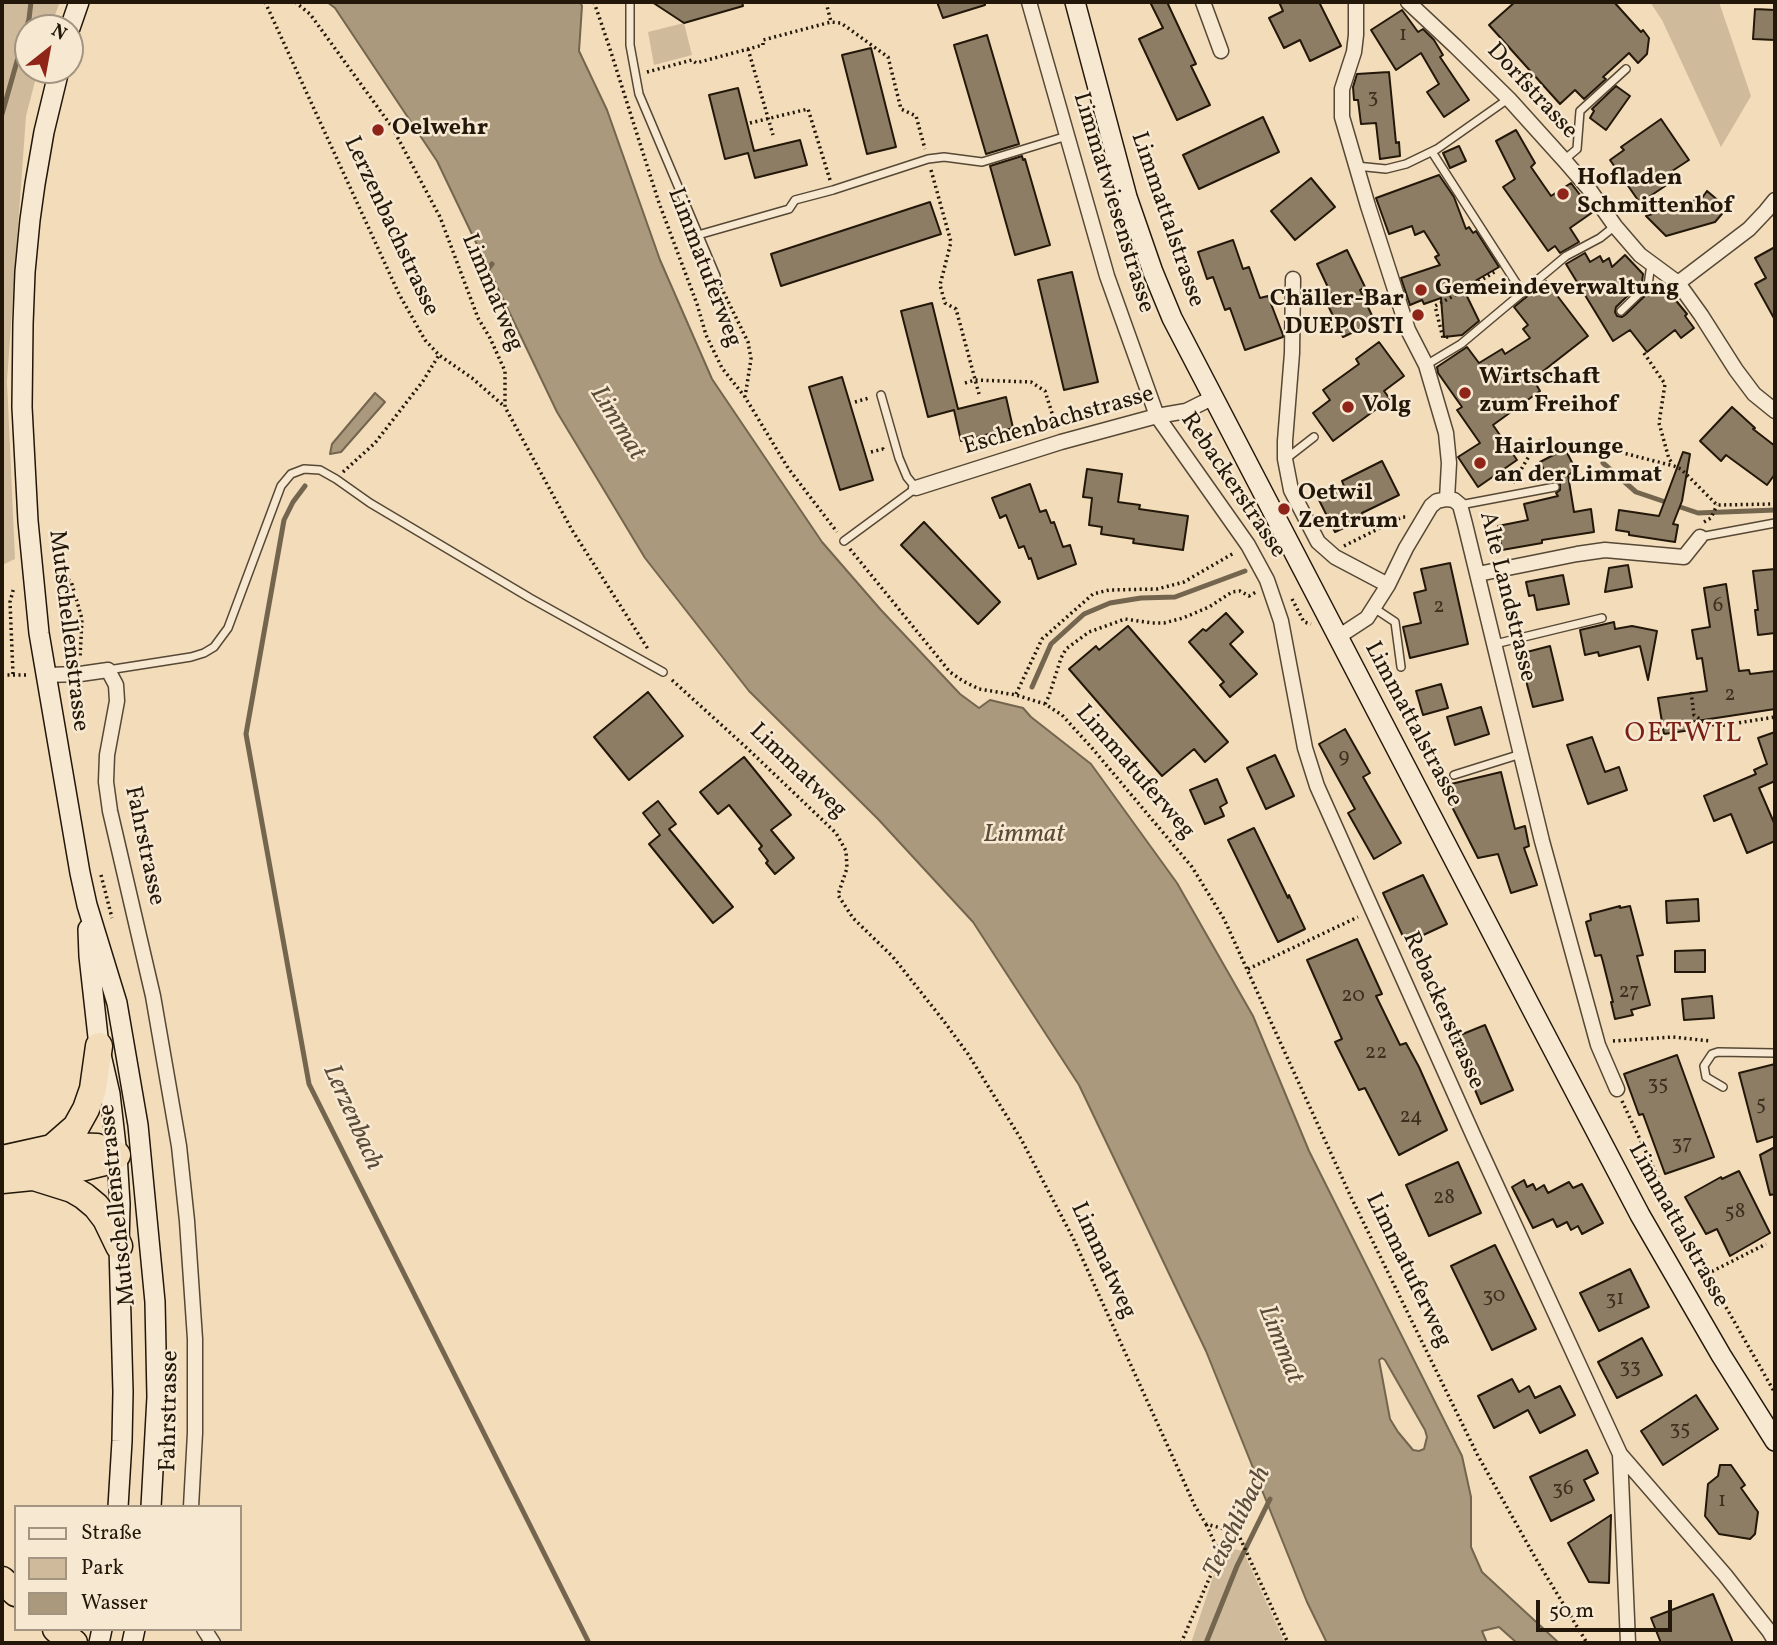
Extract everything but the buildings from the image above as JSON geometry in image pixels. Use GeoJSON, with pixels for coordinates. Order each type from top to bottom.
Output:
{"type":"FeatureCollection","features":[{"type":"Feature","properties":{"kind":"highway"},"geometry":{"type":"LineString","coordinates":[[52,1148],[76,1127],[86,1109],[93,1088],[99,1046]]}},
{"type":"Feature","properties":{"kind":"highway"},"geometry":{"type":"LineString","coordinates":[[2,1159],[72,1146],[97,1147],[117,1155]]}},
{"type":"Feature","properties":{"kind":"highway"},"geometry":{"type":"LineString","coordinates":[[2,1180],[32,1177],[101,1163],[117,1155]]}},
{"type":"Feature","properties":{"kind":"highway"},"geometry":{"type":"LineString","coordinates":[[32,1177],[72,1189],[85,1196],[106,1219],[119,1246]]}},
{"type":"Feature","properties":{"kind":"highway"},"geometry":{"type":"LineString","coordinates":[[59,1631],[74,1643]]}},
{"type":"Feature","properties":{"kind":"main road","name":"Limmattalstrasse"},"geometry":{"type":"LineString","coordinates":[[1075,2],[1137,229],[1172,318],[1640,1214],[1721,1355],[1775,1441]]}},
{"type":"Feature","properties":{"kind":"main road","name":"Mutschellenstrasse"},"geometry":{"type":"LineString","coordinates":[[56,84],[44,132],[30,220],[23,324],[22,407],[28,521],[39,633],[87,905],[117,1003],[138,1125],[155,1315],[157,1397],[151,1505]]}},
{"type":"Feature","properties":{"kind":"main road","name":"Mutschellenstrasse"},"geometry":{"type":"LineString","coordinates":[[87,905],[89,956],[99,1046],[110,1094],[120,1204],[123,1392],[118,1505]]}},
{"type":"Feature","properties":{"kind":"main road"},"geometry":{"type":"LineString","coordinates":[[138,1125],[128,1143],[117,1155],[145,1184]]}},
{"type":"Feature","properties":{"kind":"street","name":"Limmatwiesenstrasse"},"geometry":{"type":"LineString","coordinates":[[1029,2],[1107,276],[1157,416]]}},
{"type":"Feature","properties":{"kind":"street"},"geometry":{"type":"LineString","coordinates":[[1203,2],[1221,51]]}},
{"type":"Feature","properties":{"kind":"street","name":"Alte Landstrasse"},"geometry":{"type":"LineString","coordinates":[[1356,2],[1355,43],[1342,89],[1342,117],[1408,330],[1426,365],[1446,433],[1453,502],[1478,574],[1542,841],[1598,1045],[1616,1089]]}},
{"type":"Feature","properties":{"kind":"street","name":"Dorfstrasse"},"geometry":{"type":"LineString","coordinates":[[1408,2],[1509,99],[1589,189],[1640,255],[1678,283],[1754,394],[1775,411]]}},
{"type":"Feature","properties":{"kind":"street"},"geometry":{"type":"LineString","coordinates":[[1678,283],[1749,229],[1775,200]]}},
{"type":"Feature","properties":{"kind":"street"},"geometry":{"type":"LineString","coordinates":[[1293,279],[1293,353],[1285,441],[1285,459],[1292,490],[1318,542],[1335,557],[1388,585]]}},
{"type":"Feature","properties":{"kind":"street","name":"Eschenbachstrasse"},"geometry":{"type":"LineString","coordinates":[[916,488],[1061,442],[1157,416],[1186,411],[1214,397]]}},
{"type":"Feature","properties":{"kind":"street","name":"Rebackerstrasse"},"geometry":{"type":"LineString","coordinates":[[1157,416],[1248,545],[1267,580],[1281,621],[1305,748],[1317,786],[1620,1454],[1628,1643]]}},
{"type":"Feature","properties":{"kind":"street"},"geometry":{"type":"LineString","coordinates":[[1338,637],[1367,618],[1431,506],[1437,501],[1453,502]]}},
{"type":"Feature","properties":{"kind":"street"},"geometry":{"type":"LineString","coordinates":[[1478,574],[1605,550],[1684,557],[1700,537]]}},
{"type":"Feature","properties":{"kind":"street"},"geometry":{"type":"LineString","coordinates":[[46,675],[108,670]]}},
{"type":"Feature","properties":{"kind":"street","name":"Fahrstrasse"},"geometry":{"type":"LineString","coordinates":[[108,670],[116,685],[117,701],[107,755],[106,782],[110,811],[153,996],[179,1146],[186,1208],[195,1339],[195,1433],[191,1505]]}},
{"type":"Feature","properties":{"kind":"street"},"geometry":{"type":"LineString","coordinates":[[1620,1454],[1725,1575],[1775,1641]]}},
{"type":"Feature","properties":{"kind":"lane"},"geometry":{"type":"LineString","coordinates":[[630,2],[630,45],[639,94],[716,276]]}},
{"type":"Feature","properties":{"kind":"lane"},"geometry":{"type":"LineString","coordinates":[[1564,160],[1577,149],[1580,111],[1626,69]]}},
{"type":"Feature","properties":{"kind":"lane"},"geometry":{"type":"LineString","coordinates":[[1356,166],[1386,169],[1406,164],[1432,152],[1509,99]]}},
{"type":"Feature","properties":{"kind":"lane"},"geometry":{"type":"LineString","coordinates":[[698,234],[789,209],[795,200],[928,159],[944,157],[982,162],[1067,136]]}},
{"type":"Feature","properties":{"kind":"lane"},"geometry":{"type":"LineString","coordinates":[[1432,152],[1522,292]]}},
{"type":"Feature","properties":{"kind":"lane"},"geometry":{"type":"LineString","coordinates":[[1426,365],[1461,344],[1566,256],[1600,238],[1615,226]]}},
{"type":"Feature","properties":{"kind":"lane"},"geometry":{"type":"LineString","coordinates":[[1620,311],[1648,285],[1653,264]]}},
{"type":"Feature","properties":{"kind":"lane"},"geometry":{"type":"LineString","coordinates":[[844,541],[916,488],[898,458],[881,395]]}},
{"type":"Feature","properties":{"kind":"lane"},"geometry":{"type":"LineString","coordinates":[[1285,459],[1314,437]]}},
{"type":"Feature","properties":{"kind":"lane"},"geometry":{"type":"LineString","coordinates":[[108,670],[191,657],[214,647],[228,628],[281,486],[291,474],[304,469],[320,470],[336,479],[382,510],[663,672]]}},
{"type":"Feature","properties":{"kind":"lane"},"geometry":{"type":"LineString","coordinates":[[1453,502],[1507,497],[1555,487]]}},
{"type":"Feature","properties":{"kind":"lane"},"geometry":{"type":"LineString","coordinates":[[1700,537],[1775,523]]}},
{"type":"Feature","properties":{"kind":"lane"},"geometry":{"type":"LineString","coordinates":[[1374,608],[1395,622],[1401,667]]}},
{"type":"Feature","properties":{"kind":"lane"},"geometry":{"type":"LineString","coordinates":[[1494,644],[1602,618]]}},
{"type":"Feature","properties":{"kind":"lane"},"geometry":{"type":"LineString","coordinates":[[1454,775],[1521,754]]}},
{"type":"Feature","properties":{"kind":"lane"},"geometry":{"type":"LineString","coordinates":[[1724,1087],[1706,1077],[1704,1066],[1712,1054],[1775,1053]]}},
{"type":"Feature","properties":{"kind":"path","name":"Lerzenbachstrasse"},"geometry":{"type":"LineString","coordinates":[[265,2],[399,294],[425,340],[439,355],[505,407]]}},
{"type":"Feature","properties":{"kind":"path","name":"Limmatweg"},"geometry":{"type":"LineString","coordinates":[[295,2],[310,13],[392,127],[440,217],[478,318],[505,371],[505,407],[572,530],[663,672],[836,833],[846,851],[847,868],[838,895],[853,918],[893,957],[943,1020],[968,1054],[1021,1139],[1073,1238],[1195,1506],[1206,1524]]}},
{"type":"Feature","properties":{"kind":"path","name":"Limmatuferweg"},"geometry":{"type":"LineString","coordinates":[[594,2],[659,203],[706,335],[722,368],[745,397],[788,468],[853,554],[950,672],[979,689],[1016,695],[1045,704],[1062,715],[1192,867],[1224,919],[1350,1195],[1477,1454],[1535,1559],[1587,1643]]}},
{"type":"Feature","properties":{"kind":"path"},"geometry":{"type":"LineString","coordinates":[[826,2],[831,22]]}},
{"type":"Feature","properties":{"kind":"path"},"geometry":{"type":"LineString","coordinates":[[635,75],[692,60],[696,63],[764,45],[763,40],[831,22],[841,23],[888,57],[901,109],[916,116],[951,242],[940,285],[945,303],[956,309],[979,394]]}},
{"type":"Feature","properties":{"kind":"path"},"geometry":{"type":"LineString","coordinates":[[748,49],[773,135]]}},
{"type":"Feature","properties":{"kind":"path"},"geometry":{"type":"LineString","coordinates":[[750,123],[808,109],[833,190]]}},
{"type":"Feature","properties":{"kind":"path"},"geometry":{"type":"LineString","coordinates":[[1452,336],[1443,338],[1435,306],[1505,265]]}},
{"type":"Feature","properties":{"kind":"path"},"geometry":{"type":"LineString","coordinates":[[716,276],[748,342],[751,359],[745,397]]}},
{"type":"Feature","properties":{"kind":"path"},"geometry":{"type":"LineString","coordinates":[[1644,353],[1665,384],[1659,423],[1669,459],[1674,466]]}},
{"type":"Feature","properties":{"kind":"path"},"geometry":{"type":"LineString","coordinates":[[336,479],[375,443],[424,381],[439,355]]}},
{"type":"Feature","properties":{"kind":"path"},"geometry":{"type":"LineString","coordinates":[[965,383],[975,380],[1031,382],[1045,391],[1061,442]]}},
{"type":"Feature","properties":{"kind":"path"},"geometry":{"type":"LineString","coordinates":[[855,402],[870,398]]}},
{"type":"Feature","properties":{"kind":"path"},"geometry":{"type":"LineString","coordinates":[[1507,497],[1506,493],[1538,441],[1627,454],[1674,466],[1681,469],[1716,507]]}},
{"type":"Feature","properties":{"kind":"path"},"geometry":{"type":"LineString","coordinates":[[1716,507],[1775,504]]}},
{"type":"Feature","properties":{"kind":"path"},"geometry":{"type":"LineString","coordinates":[[1711,518],[1716,507]]}},
{"type":"Feature","properties":{"kind":"path"},"geometry":{"type":"LineString","coordinates":[[1343,546],[1402,517]]}},
{"type":"Feature","properties":{"kind":"path"},"geometry":{"type":"LineString","coordinates":[[1016,695],[1042,639],[1093,594],[1109,590],[1157,589],[1184,582],[1241,549]]}},
{"type":"Feature","properties":{"kind":"path"},"geometry":{"type":"LineString","coordinates":[[63,579],[71,581],[82,619],[80,674]]}},
{"type":"Feature","properties":{"kind":"path"},"geometry":{"type":"LineString","coordinates":[[13,674],[10,602],[14,587]]}},
{"type":"Feature","properties":{"kind":"path"},"geometry":{"type":"LineString","coordinates":[[1045,704],[1060,658],[1066,649],[1089,632],[1125,619],[1164,623],[1182,618],[1240,590],[1249,596]]}},
{"type":"Feature","properties":{"kind":"path"},"geometry":{"type":"LineString","coordinates":[[1289,593],[1304,622]]}},
{"type":"Feature","properties":{"kind":"path"},"geometry":{"type":"LineString","coordinates":[[2,675],[46,675]]}},
{"type":"Feature","properties":{"kind":"path"},"geometry":{"type":"LineString","coordinates":[[1691,692],[1694,715],[1704,723],[1719,726],[1775,717]]}},
{"type":"Feature","properties":{"kind":"path"},"geometry":{"type":"LineString","coordinates":[[1247,970],[1348,922]]}},
{"type":"Feature","properties":{"kind":"path"},"geometry":{"type":"LineString","coordinates":[[1598,1045],[1608,1041],[1673,1037]]}},
{"type":"Feature","properties":{"kind":"path"},"geometry":{"type":"LineString","coordinates":[[1616,1089],[1707,1274],[1775,1393]]}},
{"type":"Feature","properties":{"kind":"path"},"geometry":{"type":"LineString","coordinates":[[1707,1274],[1766,1244]]}},
{"type":"Feature","properties":{"kind":"path"},"geometry":{"type":"LineString","coordinates":[[1206,1524],[1232,1531],[1240,1538],[1288,1643]]}},
{"type":"Feature","properties":{"kind":"path"},"geometry":{"type":"LineString","coordinates":[[1181,1643],[1213,1570],[1217,1550],[1206,1524]]}},
{"type":"Feature","properties":{"kind":"green space"},"geometry":{"type":"Polygon","coordinates":[[[2,2],[60,2],[55,14],[14,14],[14,84],[34,84],[26,116],[7,381],[15,559],[2,565],[2,2]]]}},
{"type":"Feature","properties":{"kind":"green space"},"geometry":{"type":"Polygon","coordinates":[[[1650,2],[1719,2],[1751,96],[1721,147],[1662,20],[1650,2]]]}},
{"type":"Feature","properties":{"kind":"green space"},"geometry":{"type":"Polygon","coordinates":[[[684,23],[692,55],[654,65],[648,32],[684,23]]]}},
{"type":"Feature","properties":{"kind":"green space"},"geometry":{"type":"Polygon","coordinates":[[[1223,1547],[1243,1551],[1285,1643],[1191,1643],[1223,1547]]]}},
{"type":"Feature","properties":{"kind":"water","name":"Limmat"},"geometry":{"type":"Polygon","coordinates":[[[327,2],[580,2],[579,51],[607,110],[660,260],[712,379],[822,542],[881,610],[960,694],[979,708],[990,700],[1023,708],[1091,764],[1177,883],[1253,1016],[1309,1151],[1462,1456],[1471,1497],[1471,1547],[1482,1572],[1559,1643],[1517,1643],[1499,1627],[1482,1631],[1487,1643],[1327,1643],[1307,1602],[1206,1351],[1079,1085],[973,922],[878,819],[749,691],[645,558],[557,412],[437,161],[335,8],[327,2]],[[1379,1360],[1390,1419],[1413,1450],[1424,1449],[1427,1437],[1425,1430],[1385,1360],[1379,1360]]]}},
{"type":"Feature","properties":{"kind":"water"},"geometry":{"type":"Polygon","coordinates":[[[375,393],[385,402],[341,452],[330,454],[332,444],[375,393]]]}},
{"type":"Feature","properties":{"kind":"waterway"},"geometry":{"type":"LineString","coordinates":[[2,114],[29,19],[31,2]]}},
{"type":"Feature","properties":{"kind":"waterway","name":"Lerzenbach"},"geometry":{"type":"LineString","coordinates":[[481,278],[492,264]]}},
{"type":"Feature","properties":{"kind":"waterway"},"geometry":{"type":"LineString","coordinates":[[1603,463],[1636,492],[1698,513],[1775,510]]}},
{"type":"Feature","properties":{"kind":"waterway","name":"Lerzenbach"},"geometry":{"type":"LineString","coordinates":[[305,486],[284,520],[246,734],[309,1084],[589,1643]]}},
{"type":"Feature","properties":{"kind":"waterway"},"geometry":{"type":"LineString","coordinates":[[1032,687],[1051,644],[1084,614],[1110,603],[1141,598],[1175,597],[1245,571]]}},
{"type":"Feature","properties":{"kind":"waterway","name":"Teischlibach"},"geometry":{"type":"LineString","coordinates":[[1206,1643],[1237,1566],[1270,1499]]}},
{"type":"Feature","properties":{"kind":"place","name":"Oelwehr"},"geometry":{"type":"Point","coordinates":[378,130]}},
{"type":"Feature","properties":{"kind":"place","name":"Hofladen Schmittenhof"},"geometry":{"type":"Point","coordinates":[1563,194]}},
{"type":"Feature","properties":{"kind":"place","name":"Gemeindeverwaltung"},"geometry":{"type":"Point","coordinates":[1421,290]}},
{"type":"Feature","properties":{"kind":"place","name":"Chäller-Bar DUEPOSTI"},"geometry":{"type":"Point","coordinates":[1418,315]}},
{"type":"Feature","properties":{"kind":"place","name":"Wirtschaft zum Freihof"},"geometry":{"type":"Point","coordinates":[1465,393]}},
{"type":"Feature","properties":{"kind":"place","name":"Volg"},"geometry":{"type":"Point","coordinates":[1348,407]}},
{"type":"Feature","properties":{"kind":"place","name":"Hairlounge an der Limmat"},"geometry":{"type":"Point","coordinates":[1480,463]}},
{"type":"Feature","properties":{"kind":"place","name":"Oetwil Zentrum"},"geometry":{"type":"Point","coordinates":[1284,509]}},
{"type":"Feature","properties":{"kind":"district","name":"OETWIL"},"geometry":{"type":"Point","coordinates":[1684,736]}}]}
